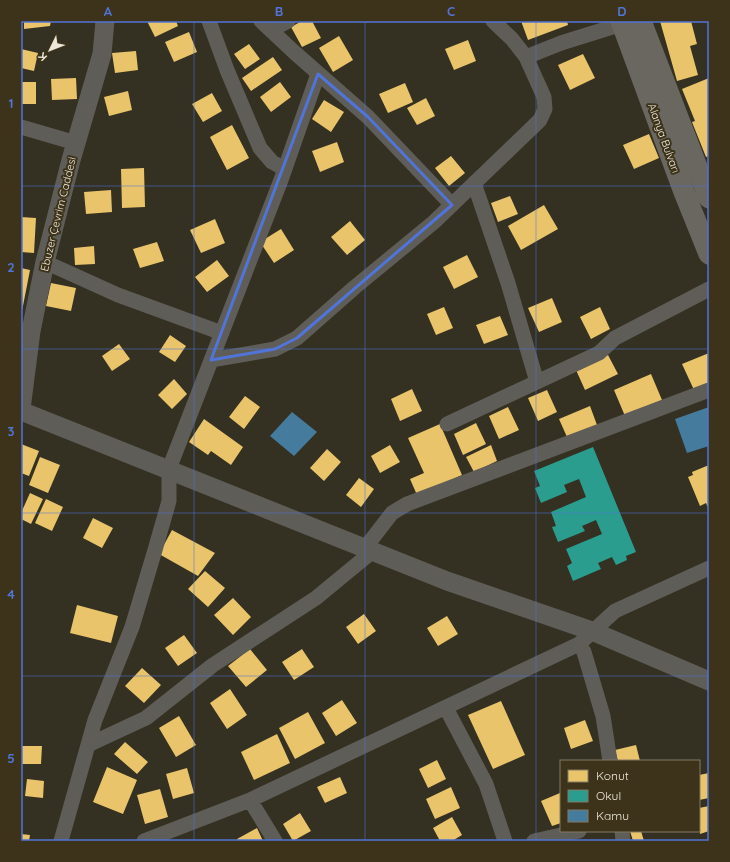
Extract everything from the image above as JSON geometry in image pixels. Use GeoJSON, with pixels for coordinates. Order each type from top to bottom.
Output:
{"type":"FeatureCollection","features":[{"type":"Feature","properties":{"kind":"main road","name":"Alanya Bulvarı"},"geometry":{"type":"LineString","coordinates":[[634,22],[704,167],[709,198]]}},
{"type":"Feature","properties":{"kind":"main road","name":"Alanya Bulvarı"},"geometry":{"type":"LineString","coordinates":[[634,22],[684,192],[709,254]]}},
{"type":"Feature","properties":{"kind":"street","name":"Ebuzer Çevrim Caddesi"},"geometry":{"type":"LineString","coordinates":[[21,410],[31,331],[45,262],[76,143],[102,54],[105,21]]}},
{"type":"Feature","properties":{"kind":"street"},"geometry":{"type":"LineString","coordinates":[[210,21],[227,70],[260,148],[272,162],[285,169]]}},
{"type":"Feature","properties":{"kind":"street"},"geometry":{"type":"LineString","coordinates":[[266,26],[288,21]]}},
{"type":"Feature","properties":{"kind":"street"},"geometry":{"type":"LineString","coordinates":[[211,360],[275,349],[297,338],[452,205],[540,120],[545,109],[544,97],[526,57],[512,39],[493,21]]}},
{"type":"Feature","properties":{"kind":"street"},"geometry":{"type":"LineString","coordinates":[[526,57],[561,43],[634,22]]}},
{"type":"Feature","properties":{"kind":"street"},"geometry":{"type":"LineString","coordinates":[[266,26],[368,117],[452,205]]}},
{"type":"Feature","properties":{"kind":"street"},"geometry":{"type":"LineString","coordinates":[[61,841],[96,720],[132,627],[155,550],[169,501],[169,469],[285,169],[318,74]]}},
{"type":"Feature","properties":{"kind":"street"},"geometry":{"type":"LineString","coordinates":[[21,127],[76,143]]}},
{"type":"Feature","properties":{"kind":"street"},"geometry":{"type":"LineString","coordinates":[[474,184],[508,283],[537,382]]}},
{"type":"Feature","properties":{"kind":"street"},"geometry":{"type":"LineString","coordinates":[[45,262],[118,295],[222,333]]}},
{"type":"Feature","properties":{"kind":"street"},"geometry":{"type":"LineString","coordinates":[[448,424],[599,353],[615,338],[709,289]]}},
{"type":"Feature","properties":{"kind":"street"},"geometry":{"type":"LineString","coordinates":[[88,745],[146,718],[213,665],[316,598],[369,549],[392,513],[407,504],[655,412],[709,390]]}},
{"type":"Feature","properties":{"kind":"street"},"geometry":{"type":"LineString","coordinates":[[21,410],[369,549],[585,638],[709,681]]}},
{"type":"Feature","properties":{"kind":"street"},"geometry":{"type":"LineString","coordinates":[[144,841],[250,800],[446,708],[585,638],[615,612],[709,568]]}},
{"type":"Feature","properties":{"kind":"street"},"geometry":{"type":"LineString","coordinates":[[585,638],[584,652],[603,716],[610,760]]}},
{"type":"Feature","properties":{"kind":"street"},"geometry":{"type":"LineString","coordinates":[[446,708],[486,784],[505,841]]}},
{"type":"Feature","properties":{"kind":"street"},"geometry":{"type":"LineString","coordinates":[[250,800],[275,841]]}},
{"type":"Feature","properties":{"kind":"street"},"geometry":{"type":"LineString","coordinates":[[534,841],[574,832]]}},
{"type":"Feature","properties":{"kind":"highlighted area"},"geometry":{"type":"Polygon","coordinates":[[[318,74],[368,117],[452,205],[297,338],[275,349],[211,360],[318,74]]]}},
{"type":"Feature","properties":{"kind":"building: Konut"},"geometry":{"type":"Polygon","coordinates":[[[24,21],[51,21],[50,26],[24,29],[24,21]]]}},
{"type":"Feature","properties":{"kind":"building: Konut"},"geometry":{"type":"Polygon","coordinates":[[[147,21],[176,21],[178,26],[155,37],[147,21]]]}},
{"type":"Feature","properties":{"kind":"building: Konut"},"geometry":{"type":"Polygon","coordinates":[[[302,21],[312,21],[321,38],[302,47],[291,27],[302,21]]]}},
{"type":"Feature","properties":{"kind":"building: Konut"},"geometry":{"type":"Polygon","coordinates":[[[521,21],[567,21],[568,25],[528,40],[521,21]]]}},
{"type":"Feature","properties":{"kind":"building: Konut"},"geometry":{"type":"Polygon","coordinates":[[[660,21],[691,21],[697,44],[690,46],[698,75],[677,81],[660,21]]]}},
{"type":"Feature","properties":{"kind":"building: Konut"},"geometry":{"type":"Polygon","coordinates":[[[189,32],[197,52],[174,62],[165,42],[189,32]]]}},
{"type":"Feature","properties":{"kind":"building: Konut"},"geometry":{"type":"Polygon","coordinates":[[[339,36],[353,60],[333,72],[319,48],[339,36]]]}},
{"type":"Feature","properties":{"kind":"building: Konut"},"geometry":{"type":"Polygon","coordinates":[[[468,40],[476,61],[454,70],[445,49],[468,40]]]}},
{"type":"Feature","properties":{"kind":"building: Konut"},"geometry":{"type":"Polygon","coordinates":[[[249,44],[260,59],[245,69],[234,54],[249,44]]]}},
{"type":"Feature","properties":{"kind":"building: Konut"},"geometry":{"type":"Polygon","coordinates":[[[21,49],[38,53],[34,71],[21,68],[21,49]]]}},
{"type":"Feature","properties":{"kind":"building: Konut"},"geometry":{"type":"Polygon","coordinates":[[[136,51],[138,70],[115,73],[112,53],[136,51]]]}},
{"type":"Feature","properties":{"kind":"building: Konut"},"geometry":{"type":"Polygon","coordinates":[[[583,54],[595,78],[570,90],[558,65],[583,54]]]}},
{"type":"Feature","properties":{"kind":"building: Konut"},"geometry":{"type":"Polygon","coordinates":[[[273,57],[282,70],[251,91],[242,78],[273,57]]]}},
{"type":"Feature","properties":{"kind":"building: Konut"},"geometry":{"type":"Polygon","coordinates":[[[76,78],[77,99],[52,100],[51,79],[76,78]]]}},
{"type":"Feature","properties":{"kind":"building: Konut"},"geometry":{"type":"Polygon","coordinates":[[[709,78],[709,156],[706,157],[692,122],[695,121],[682,89],[709,78]]]}},
{"type":"Feature","properties":{"kind":"building: Konut"},"geometry":{"type":"Polygon","coordinates":[[[21,82],[36,82],[36,104],[21,104],[21,82]]]}},
{"type":"Feature","properties":{"kind":"building: Konut"},"geometry":{"type":"Polygon","coordinates":[[[280,82],[291,97],[271,112],[260,97],[280,82]]]}},
{"type":"Feature","properties":{"kind":"building: Konut"},"geometry":{"type":"Polygon","coordinates":[[[405,83],[413,102],[388,113],[379,94],[405,83]]]}},
{"type":"Feature","properties":{"kind":"building: Konut"},"geometry":{"type":"Polygon","coordinates":[[[128,91],[132,110],[109,116],[104,97],[128,91]]]}},
{"type":"Feature","properties":{"kind":"building: Konut"},"geometry":{"type":"Polygon","coordinates":[[[212,93],[222,111],[203,122],[192,104],[212,93]]]}},
{"type":"Feature","properties":{"kind":"building: Konut"},"geometry":{"type":"Polygon","coordinates":[[[426,98],[435,116],[417,125],[407,108],[426,98]]]}},
{"type":"Feature","properties":{"kind":"building: Konut"},"geometry":{"type":"Polygon","coordinates":[[[324,100],[344,112],[331,132],[312,119],[324,100]]]}},
{"type":"Feature","properties":{"kind":"building: Konut"},"geometry":{"type":"Polygon","coordinates":[[[232,125],[249,158],[227,170],[210,137],[232,125]]]}},
{"type":"Feature","properties":{"kind":"building: Konut"},"geometry":{"type":"Polygon","coordinates":[[[649,134],[659,158],[634,169],[623,145],[649,134]]]}},
{"type":"Feature","properties":{"kind":"building: Konut"},"geometry":{"type":"Polygon","coordinates":[[[337,142],[344,162],[320,172],[312,151],[337,142]]]}},
{"type":"Feature","properties":{"kind":"building: Konut"},"geometry":{"type":"Polygon","coordinates":[[[451,156],[465,173],[449,186],[435,168],[451,156]]]}},
{"type":"Feature","properties":{"kind":"building: Konut"},"geometry":{"type":"Polygon","coordinates":[[[144,168],[145,207],[122,208],[121,169],[144,168]]]}},
{"type":"Feature","properties":{"kind":"building: Konut"},"geometry":{"type":"Polygon","coordinates":[[[111,190],[112,212],[86,214],[84,192],[111,190]]]}},
{"type":"Feature","properties":{"kind":"building: Konut"},"geometry":{"type":"Polygon","coordinates":[[[510,196],[518,214],[498,222],[491,203],[510,196]]]}},
{"type":"Feature","properties":{"kind":"building: Konut"},"geometry":{"type":"Polygon","coordinates":[[[544,205],[558,229],[521,250],[508,226],[544,205]]]}},
{"type":"Feature","properties":{"kind":"building: Konut"},"geometry":{"type":"Polygon","coordinates":[[[21,217],[36,218],[34,253],[21,252],[21,217]]]}},
{"type":"Feature","properties":{"kind":"building: Konut"},"geometry":{"type":"Polygon","coordinates":[[[215,219],[225,243],[201,253],[190,230],[215,219]]]}},
{"type":"Feature","properties":{"kind":"building: Konut"},"geometry":{"type":"Polygon","coordinates":[[[350,221],[365,240],[347,255],[331,237],[350,221]]]}},
{"type":"Feature","properties":{"kind":"building: Konut"},"geometry":{"type":"Polygon","coordinates":[[[281,229],[294,250],[274,263],[260,242],[281,229]]]}},
{"type":"Feature","properties":{"kind":"building: Konut"},"geometry":{"type":"Polygon","coordinates":[[[157,242],[164,261],[140,268],[133,249],[157,242]]]}},
{"type":"Feature","properties":{"kind":"building: Konut"},"geometry":{"type":"Polygon","coordinates":[[[94,246],[95,264],[75,265],[74,248],[94,246]]]}},
{"type":"Feature","properties":{"kind":"building: Konut"},"geometry":{"type":"Polygon","coordinates":[[[467,255],[478,277],[454,289],[443,267],[467,255]]]}},
{"type":"Feature","properties":{"kind":"building: Konut"},"geometry":{"type":"Polygon","coordinates":[[[217,260],[229,276],[207,292],[195,277],[217,260]]]}},
{"type":"Feature","properties":{"kind":"building: Konut"},"geometry":{"type":"Polygon","coordinates":[[[21,268],[30,270],[22,311],[21,311],[21,268]]]}},
{"type":"Feature","properties":{"kind":"building: Konut"},"geometry":{"type":"Polygon","coordinates":[[[51,283],[76,288],[71,311],[46,306],[51,283]]]}},
{"type":"Feature","properties":{"kind":"building: Konut"},"geometry":{"type":"Polygon","coordinates":[[[552,298],[562,322],[539,332],[528,308],[552,298]]]}},
{"type":"Feature","properties":{"kind":"building: Konut"},"geometry":{"type":"Polygon","coordinates":[[[444,307],[453,328],[436,335],[427,314],[444,307]]]}},
{"type":"Feature","properties":{"kind":"building: Konut"},"geometry":{"type":"Polygon","coordinates":[[[600,307],[610,329],[591,339],[580,317],[600,307]]]}},
{"type":"Feature","properties":{"kind":"building: Konut"},"geometry":{"type":"Polygon","coordinates":[[[500,316],[508,335],[484,344],[476,325],[500,316]]]}},
{"type":"Feature","properties":{"kind":"building: Konut"},"geometry":{"type":"Polygon","coordinates":[[[170,335],[186,346],[175,362],[159,352],[170,335]]]}},
{"type":"Feature","properties":{"kind":"building: Konut"},"geometry":{"type":"Polygon","coordinates":[[[119,344],[130,359],[112,371],[102,356],[119,344]]]}},
{"type":"Feature","properties":{"kind":"building: Konut"},"geometry":{"type":"Polygon","coordinates":[[[709,353],[709,384],[694,390],[682,364],[709,353]]]}},
{"type":"Feature","properties":{"kind":"building: Konut"},"geometry":{"type":"Polygon","coordinates":[[[608,355],[618,374],[585,390],[576,370],[608,355]]]}},
{"type":"Feature","properties":{"kind":"building: Konut"},"geometry":{"type":"Polygon","coordinates":[[[651,374],[662,400],[625,416],[614,390],[651,374]]]}},
{"type":"Feature","properties":{"kind":"building: Konut"},"geometry":{"type":"Polygon","coordinates":[[[174,379],[187,394],[172,409],[158,395],[174,379]]]}},
{"type":"Feature","properties":{"kind":"building: Konut"},"geometry":{"type":"Polygon","coordinates":[[[412,389],[422,411],[400,421],[391,399],[412,389]]]}},
{"type":"Feature","properties":{"kind":"building: Konut"},"geometry":{"type":"Polygon","coordinates":[[[547,390],[557,412],[538,421],[528,398],[547,390]]]}},
{"type":"Feature","properties":{"kind":"building: Konut"},"geometry":{"type":"Polygon","coordinates":[[[245,396],[260,407],[244,429],[229,417],[245,396]]]}},
{"type":"Feature","properties":{"kind":"building: Konut"},"geometry":{"type":"Polygon","coordinates":[[[590,406],[597,425],[567,437],[559,419],[590,406]]]}},
{"type":"Feature","properties":{"kind":"building: Konut"},"geometry":{"type":"Polygon","coordinates":[[[508,407],[519,430],[499,439],[489,416],[508,407]]]}},
{"type":"Feature","properties":{"kind":"building: Konut"},"geometry":{"type":"Polygon","coordinates":[[[204,419],[243,447],[231,465],[211,451],[208,455],[189,442],[204,419]]]}},
{"type":"Feature","properties":{"kind":"building: Konut"},"geometry":{"type":"Polygon","coordinates":[[[476,423],[486,444],[463,455],[454,434],[476,423]]]}},
{"type":"Feature","properties":{"kind":"building: Konut"},"geometry":{"type":"Polygon","coordinates":[[[440,424],[462,475],[417,495],[410,479],[424,473],[408,438],[440,424]]]}},
{"type":"Feature","properties":{"kind":"building: Konut"},"geometry":{"type":"Polygon","coordinates":[[[21,444],[39,451],[29,476],[21,473],[21,444]]]}},
{"type":"Feature","properties":{"kind":"building: Konut"},"geometry":{"type":"Polygon","coordinates":[[[390,445],[400,462],[380,473],[371,456],[390,445]]]}},
{"type":"Feature","properties":{"kind":"building: Konut"},"geometry":{"type":"Polygon","coordinates":[[[491,445],[497,461],[474,472],[466,457],[491,445]]]}},
{"type":"Feature","properties":{"kind":"building: Konut"},"geometry":{"type":"Polygon","coordinates":[[[327,449],[341,462],[324,481],[310,468],[327,449]]]}},
{"type":"Feature","properties":{"kind":"building: Konut"},"geometry":{"type":"Polygon","coordinates":[[[40,457],[60,465],[48,493],[29,485],[40,457]]]}},
{"type":"Feature","properties":{"kind":"building: Konut"},"geometry":{"type":"Polygon","coordinates":[[[709,465],[708,508],[706,503],[700,506],[688,477],[693,475],[692,472],[709,465]]]}},
{"type":"Feature","properties":{"kind":"building: Konut"},"geometry":{"type":"Polygon","coordinates":[[[359,478],[374,489],[361,507],[346,495],[359,478]]]}},
{"type":"Feature","properties":{"kind":"building: Konut"},"geometry":{"type":"Polygon","coordinates":[[[30,493],[43,499],[31,524],[21,519],[21,513],[30,493]]]}},
{"type":"Feature","properties":{"kind":"building: Konut"},"geometry":{"type":"Polygon","coordinates":[[[46,499],[63,507],[52,531],[35,523],[46,499]]]}},
{"type":"Feature","properties":{"kind":"building: Konut"},"geometry":{"type":"Polygon","coordinates":[[[93,518],[113,528],[102,548],[83,538],[93,518]]]}},
{"type":"Feature","properties":{"kind":"building: Konut"},"geometry":{"type":"Polygon","coordinates":[[[172,530],[215,553],[198,576],[159,554],[172,530]]]}},
{"type":"Feature","properties":{"kind":"building: Konut"},"geometry":{"type":"Polygon","coordinates":[[[205,571],[225,588],[208,607],[188,589],[205,571]]]}},
{"type":"Feature","properties":{"kind":"building: Konut"},"geometry":{"type":"Polygon","coordinates":[[[233,598],[251,617],[233,635],[214,615],[233,598]]]}},
{"type":"Feature","properties":{"kind":"building: Konut"},"geometry":{"type":"Polygon","coordinates":[[[77,605],[118,616],[111,643],[70,633],[77,605]]]}},
{"type":"Feature","properties":{"kind":"building: Konut"},"geometry":{"type":"Polygon","coordinates":[[[364,614],[376,631],[358,644],[346,627],[364,614]]]}},
{"type":"Feature","properties":{"kind":"building: Konut"},"geometry":{"type":"Polygon","coordinates":[[[447,616],[458,634],[438,646],[427,628],[447,616]]]}},
{"type":"Feature","properties":{"kind":"building: Konut"},"geometry":{"type":"Polygon","coordinates":[[[184,635],[197,653],[178,666],[165,648],[184,635]]]}},
{"type":"Feature","properties":{"kind":"building: Konut"},"geometry":{"type":"Polygon","coordinates":[[[250,649],[267,670],[246,687],[228,666],[250,649]]]}},
{"type":"Feature","properties":{"kind":"building: Konut"},"geometry":{"type":"Polygon","coordinates":[[[302,649],[314,667],[294,680],[282,662],[302,649]]]}},
{"type":"Feature","properties":{"kind":"building: Konut"},"geometry":{"type":"Polygon","coordinates":[[[142,668],[161,685],[144,703],[125,686],[142,668]]]}},
{"type":"Feature","properties":{"kind":"building: Konut"},"geometry":{"type":"Polygon","coordinates":[[[230,689],[247,715],[227,729],[210,703],[230,689]]]}},
{"type":"Feature","properties":{"kind":"building: Konut"},"geometry":{"type":"Polygon","coordinates":[[[342,700],[357,723],[336,736],[322,713],[342,700]]]}},
{"type":"Feature","properties":{"kind":"building: Konut"},"geometry":{"type":"Polygon","coordinates":[[[501,701],[525,755],[493,769],[468,715],[501,701]]]}},
{"type":"Feature","properties":{"kind":"building: Konut"},"geometry":{"type":"Polygon","coordinates":[[[308,712],[325,743],[295,759],[279,728],[308,712]]]}},
{"type":"Feature","properties":{"kind":"building: Konut"},"geometry":{"type":"Polygon","coordinates":[[[179,716],[196,745],[176,757],[159,728],[179,716]]]}},
{"type":"Feature","properties":{"kind":"building: Konut"},"geometry":{"type":"Polygon","coordinates":[[[585,720],[593,741],[571,749],[564,728],[585,720]]]}},
{"type":"Feature","properties":{"kind":"building: Konut"},"geometry":{"type":"Polygon","coordinates":[[[277,734],[290,763],[254,780],[241,752],[277,734]]]}},
{"type":"Feature","properties":{"kind":"building: Konut"},"geometry":{"type":"Polygon","coordinates":[[[125,742],[148,762],[137,774],[114,754],[125,742]]]}},
{"type":"Feature","properties":{"kind":"building: Konut"},"geometry":{"type":"Polygon","coordinates":[[[636,745],[640,760],[618,760],[615,750],[636,745]]]}},
{"type":"Feature","properties":{"kind":"building: Konut"},"geometry":{"type":"Polygon","coordinates":[[[21,746],[42,746],[41,764],[21,764],[21,746]]]}},
{"type":"Feature","properties":{"kind":"building: Konut"},"geometry":{"type":"Polygon","coordinates":[[[437,760],[446,779],[428,788],[419,769],[437,760]]]}},
{"type":"Feature","properties":{"kind":"building: Konut"},"geometry":{"type":"Polygon","coordinates":[[[107,767],[137,780],[123,814],[93,802],[107,767]]]}},
{"type":"Feature","properties":{"kind":"building: Konut"},"geometry":{"type":"Polygon","coordinates":[[[187,768],[194,793],[173,799],[166,774],[187,768]]]}},
{"type":"Feature","properties":{"kind":"building: Konut"},"geometry":{"type":"Polygon","coordinates":[[[709,773],[709,798],[700,800],[700,775],[709,773]]]}},
{"type":"Feature","properties":{"kind":"building: Konut"},"geometry":{"type":"Polygon","coordinates":[[[340,777],[347,793],[325,803],[317,787],[340,777]]]}},
{"type":"Feature","properties":{"kind":"building: Konut"},"geometry":{"type":"Polygon","coordinates":[[[27,779],[44,781],[43,798],[25,796],[27,779]]]}},
{"type":"Feature","properties":{"kind":"building: Konut"},"geometry":{"type":"Polygon","coordinates":[[[451,787],[460,808],[435,819],[426,799],[451,787]]]}},
{"type":"Feature","properties":{"kind":"building: Konut"},"geometry":{"type":"Polygon","coordinates":[[[160,789],[168,817],[145,824],[137,795],[160,789]]]}},
{"type":"Feature","properties":{"kind":"building: Konut"},"geometry":{"type":"Polygon","coordinates":[[[560,793],[560,823],[552,826],[541,801],[560,793]]]}},
{"type":"Feature","properties":{"kind":"building: Konut"},"geometry":{"type":"Polygon","coordinates":[[[709,806],[709,831],[700,834],[700,832],[700,808],[709,806]]]}},
{"type":"Feature","properties":{"kind":"building: Konut"},"geometry":{"type":"Polygon","coordinates":[[[300,813],[311,831],[293,841],[283,824],[300,813]]]}},
{"type":"Feature","properties":{"kind":"building: Konut"},"geometry":{"type":"Polygon","coordinates":[[[452,817],[462,835],[452,841],[440,841],[433,828],[452,817]]]}},
{"type":"Feature","properties":{"kind":"building: Konut"},"geometry":{"type":"Polygon","coordinates":[[[257,828],[263,841],[238,841],[237,839],[257,828]]]}},
{"type":"Feature","properties":{"kind":"building: Konut"},"geometry":{"type":"Polygon","coordinates":[[[630,832],[641,832],[644,841],[633,841],[630,832]]]}},
{"type":"Feature","properties":{"kind":"building: Konut"},"geometry":{"type":"Polygon","coordinates":[[[21,834],[30,835],[29,841],[21,841],[21,834]]]}},
{"type":"Feature","properties":{"kind":"building: Okul"},"geometry":{"type":"Polygon","coordinates":[[[593,447],[636,552],[626,556],[627,560],[616,565],[612,557],[598,563],[601,569],[573,581],[567,566],[572,563],[566,549],[602,534],[596,520],[582,526],[585,531],[558,542],[552,527],[556,526],[551,512],[586,497],[579,479],[564,485],[567,492],[541,503],[535,488],[540,486],[534,471],[593,447]]]}},
{"type":"Feature","properties":{"kind":"building: Kamu"},"geometry":{"type":"Polygon","coordinates":[[[709,407],[709,446],[687,453],[675,419],[709,407]]]}},
{"type":"Feature","properties":{"kind":"building: Kamu"},"geometry":{"type":"Polygon","coordinates":[[[292,412],[317,432],[294,456],[270,436],[292,412]]]}}]}
